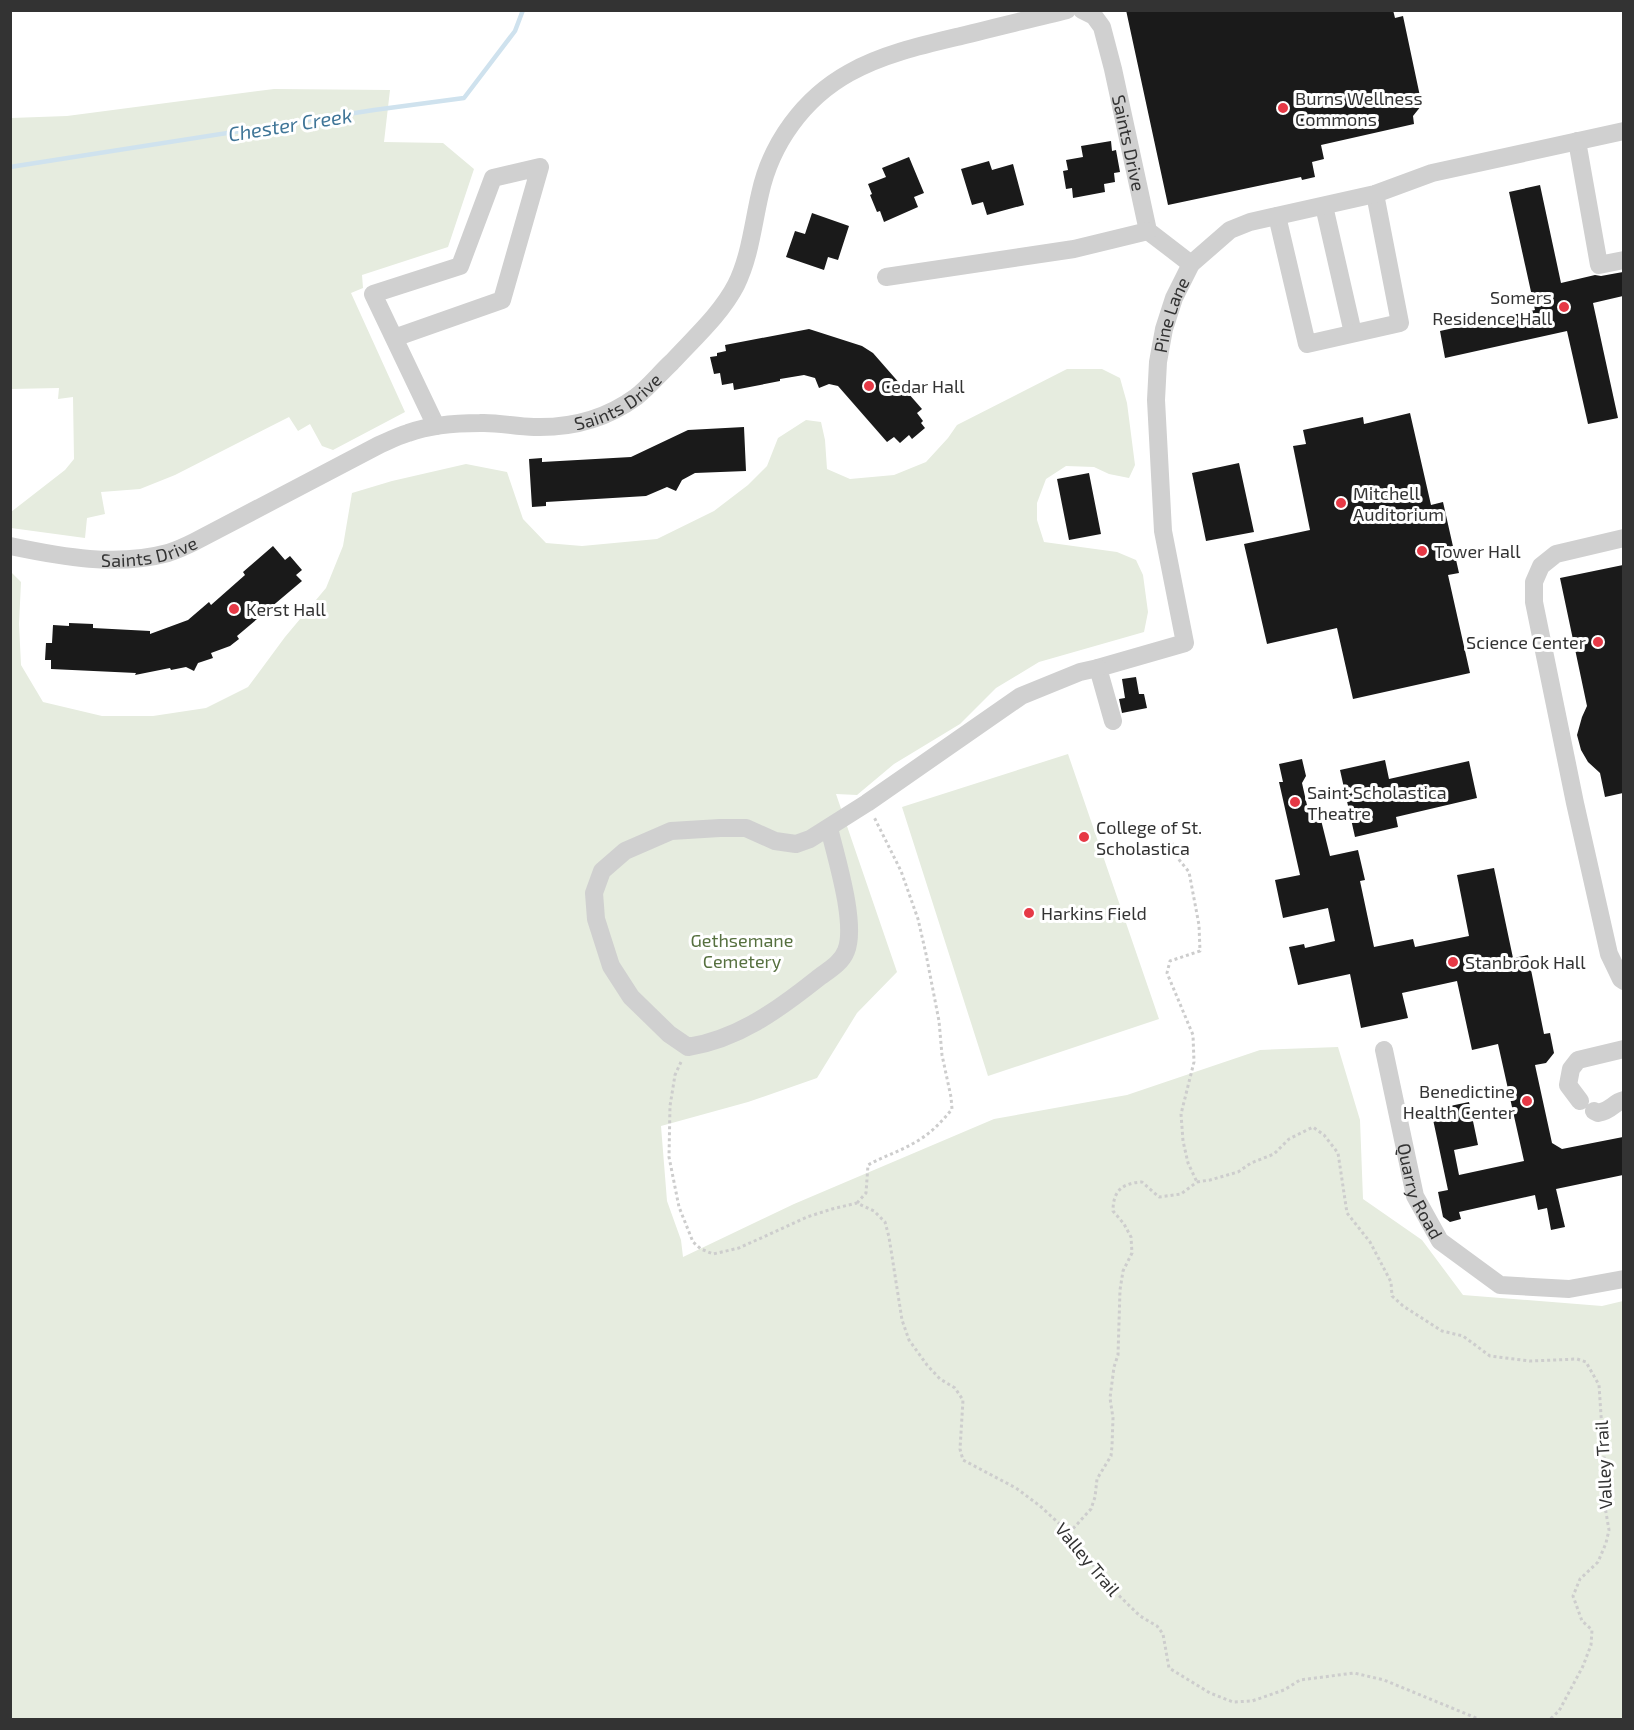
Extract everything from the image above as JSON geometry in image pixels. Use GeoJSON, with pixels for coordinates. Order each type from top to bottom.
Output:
{"type":"FeatureCollection","features":[{"type":"Feature","properties":{"kind":"lane","name":"Saints Drive"},"geometry":{"type":"LineString","coordinates":[[10,546],[60,556],[106,561],[169,553],[379,445],[408,433],[436,426],[479,423],[562,427],[596,419],[637,396],[726,302],[744,265],[761,190],[773,157],[797,116],[822,92],[848,73],[879,59],[927,44],[1067,10]]}},
{"type":"Feature","properties":{"kind":"lane","name":"Saints Drive"},"geometry":{"type":"LineString","coordinates":[[1082,10],[1094,16],[1102,27],[1148,231]]}},
{"type":"Feature","properties":{"kind":"lane","name":"Pine Lane"},"geometry":{"type":"LineString","coordinates":[[1098,668],[1185,643],[1163,531],[1156,400],[1158,362],[1164,329],[1174,298],[1191,264],[1230,230],[1250,222],[1375,194],[1432,173],[1623,133]]}},
{"type":"Feature","properties":{"kind":"lane"},"geometry":{"type":"LineString","coordinates":[[1577,141],[1599,265],[1623,260]]}},
{"type":"Feature","properties":{"kind":"lane"},"geometry":{"type":"LineString","coordinates":[[394,338],[502,300],[540,167],[493,178],[460,266],[373,294],[394,338],[436,426]]}},
{"type":"Feature","properties":{"kind":"lane"},"geometry":{"type":"LineString","coordinates":[[1277,216],[1307,344],[1400,323],[1375,194]]}},
{"type":"Feature","properties":{"kind":"lane"},"geometry":{"type":"LineString","coordinates":[[1324,206],[1353,333]]}},
{"type":"Feature","properties":{"kind":"lane"},"geometry":{"type":"LineString","coordinates":[[886,277],[1074,249],[1148,231],[1191,264]]}},
{"type":"Feature","properties":{"kind":"lane"},"geometry":{"type":"LineString","coordinates":[[1623,538],[1556,554],[1541,566],[1534,582],[1534,602],[1609,954],[1623,981]]}},
{"type":"Feature","properties":{"kind":"lane"},"geometry":{"type":"LineString","coordinates":[[829,828],[849,919],[847,950],[839,962],[754,1024],[719,1040],[688,1047],[669,1034],[631,998],[611,966],[597,919],[594,893],[602,871],[625,851],[671,831],[746,828],[775,841],[796,844],[810,839],[867,803],[1021,696],[1080,672],[1098,668],[1113,721]]}},
{"type":"Feature","properties":{"kind":"lane"},"geometry":{"type":"LineString","coordinates":[[1623,1049],[1578,1060],[1571,1069],[1568,1085],[1587,1106],[1598,1113],[1609,1111],[1617,1102],[1623,1100]]}},
{"type":"Feature","properties":{"kind":"lane","name":"Quarry Road"},"geometry":{"type":"LineString","coordinates":[[1384,1050],[1415,1196],[1440,1241],[1500,1285],[1569,1289],[1623,1279]]}},
{"type":"Feature","properties":{"kind":"path"},"geometry":{"type":"LineString","coordinates":[[688,1047],[675,1075],[670,1106],[669,1157],[679,1207],[693,1242],[701,1250],[713,1254],[739,1248],[807,1217],[857,1203],[866,1193],[868,1165],[885,1155],[913,1144],[931,1132],[952,1109],[942,1055],[939,1021],[918,920],[901,872],[867,803]]}},
{"type":"Feature","properties":{"kind":"path"},"geometry":{"type":"LineString","coordinates":[[1069,1533],[1091,1509],[1097,1479],[1111,1456],[1113,1418],[1110,1398],[1118,1355],[1120,1290],[1123,1270],[1131,1253],[1131,1237],[1113,1211],[1113,1200],[1122,1186],[1132,1182],[1142,1182],[1159,1197],[1181,1194],[1197,1182],[1188,1163],[1183,1141],[1181,1114],[1194,1062],[1193,1035],[1167,973],[1170,961],[1200,951],[1199,925],[1189,872],[1176,856],[1172,843]]}},
{"type":"Feature","properties":{"kind":"path","name":"Valley Trail"},"geometry":{"type":"LineString","coordinates":[[1197,1182],[1238,1172],[1251,1163],[1274,1154],[1289,1139],[1312,1127],[1324,1135],[1338,1153],[1347,1213],[1370,1242],[1391,1282],[1392,1296],[1442,1331],[1463,1336],[1490,1356],[1530,1361],[1577,1359],[1586,1362],[1599,1385],[1602,1430],[1606,1444],[1603,1495],[1608,1530],[1606,1543],[1598,1562],[1580,1579],[1573,1596],[1582,1621],[1592,1630],[1591,1645],[1559,1712],[1549,1719]]}},
{"type":"Feature","properties":{"kind":"path","name":"Valley Trail"},"geometry":{"type":"LineString","coordinates":[[857,1203],[874,1210],[885,1221],[902,1320],[909,1340],[927,1365],[940,1379],[955,1388],[963,1400],[960,1449],[963,1460],[1016,1488],[1075,1538],[1104,1581],[1140,1616],[1157,1626],[1163,1634],[1169,1668],[1210,1694],[1233,1702],[1252,1701],[1284,1690],[1300,1680],[1354,1673],[1384,1680],[1481,1719]]}},
{"type":"Feature","properties":{"kind":"green space"},"geometry":{"type":"Polygon","coordinates":[[[274,89],[390,90],[384,142],[443,143],[474,169],[448,247],[362,275],[363,288],[351,293],[405,412],[333,450],[322,446],[310,424],[298,431],[289,417],[175,475],[140,489],[101,492],[105,514],[87,518],[85,538],[11,528],[11,512],[65,470],[74,459],[73,397],[58,399],[59,388],[11,389],[11,118],[67,116],[274,89]]]}},
{"type":"Feature","properties":{"kind":"green space","name":"Gethsemane Cemetery"},"geometry":{"type":"Polygon","coordinates":[[[1067,369],[1102,369],[1120,378],[1127,403],[1135,465],[1129,478],[1109,474],[1094,467],[1066,466],[1046,479],[1037,503],[1037,520],[1044,542],[1117,552],[1136,560],[1143,575],[1148,612],[1144,632],[1039,662],[996,688],[960,724],[894,764],[857,795],[836,794],[897,972],[857,1013],[817,1078],[748,1102],[661,1126],[667,1201],[681,1240],[683,1257],[794,1204],[994,1119],[1127,1095],[1260,1050],[1338,1047],[1360,1120],[1363,1199],[1422,1240],[1463,1295],[1602,1306],[1623,1301],[1623,1719],[11,1719],[10,571],[21,582],[19,624],[21,665],[43,702],[102,716],[153,716],[206,708],[248,687],[285,637],[326,588],[343,546],[352,493],[466,464],[507,472],[523,519],[546,543],[582,546],[657,539],[714,511],[748,485],[767,466],[778,438],[806,420],[821,422],[827,469],[850,479],[894,475],[926,462],[957,425],[1067,369]]]}},
{"type":"Feature","properties":{"kind":"green space","name":"Harkins Field"},"geometry":{"type":"Polygon","coordinates":[[[1068,754],[1159,1019],[988,1076],[902,807],[1068,754]]]}},
{"type":"Feature","properties":{"kind":"building","name":"Burns Wellness Commons"},"geometry":{"type":"Polygon","coordinates":[[[1126,10],[1393,10],[1395,18],[1403,16],[1421,106],[1413,116],[1414,124],[1321,145],[1324,159],[1312,162],[1315,177],[1302,180],[1301,177],[1168,205],[1126,10]]]}},
{"type":"Feature","properties":{"kind":"building"},"geometry":{"type":"Polygon","coordinates":[[[1111,141],[1112,151],[1116,150],[1120,172],[1114,173],[1115,182],[1104,184],[1105,192],[1073,198],[1072,188],[1066,189],[1063,171],[1068,170],[1066,160],[1083,157],[1081,146],[1111,141]]]}},
{"type":"Feature","properties":{"kind":"building"},"geometry":{"type":"Polygon","coordinates":[[[909,157],[924,193],[914,197],[918,207],[884,222],[880,211],[877,212],[868,184],[886,177],[882,168],[909,157]]]}},
{"type":"Feature","properties":{"kind":"building"},"geometry":{"type":"Polygon","coordinates":[[[989,161],[992,170],[1013,164],[1024,205],[987,215],[983,202],[972,205],[961,169],[989,161]]]}},
{"type":"Feature","properties":{"kind":"building","name":"Somers Residence Hall"},"geometry":{"type":"Polygon","coordinates":[[[1540,185],[1561,283],[1595,275],[1623,272],[1623,296],[1593,303],[1618,418],[1588,424],[1567,331],[1445,358],[1440,331],[1535,310],[1509,192],[1540,185]]]}},
{"type":"Feature","properties":{"kind":"building"},"geometry":{"type":"Polygon","coordinates":[[[812,213],[849,226],[838,260],[828,257],[824,270],[786,257],[795,231],[805,234],[812,213]]]}},
{"type":"Feature","properties":{"kind":"building","name":"Cedar Hall"},"geometry":{"type":"Polygon","coordinates":[[[809,329],[862,346],[873,353],[922,409],[917,413],[925,428],[912,439],[909,435],[900,443],[894,437],[887,442],[838,386],[829,384],[819,388],[815,378],[804,375],[734,390],[733,383],[722,385],[720,373],[714,374],[710,357],[726,351],[725,345],[809,329]]]}},
{"type":"Feature","properties":{"kind":"building","name":"Tower Hall"},"geometry":{"type":"Polygon","coordinates":[[[1410,413],[1431,505],[1443,502],[1459,573],[1448,575],[1470,673],[1353,699],[1337,628],[1267,644],[1244,544],[1310,530],[1293,446],[1306,444],[1303,430],[1363,417],[1364,424],[1410,413]]]}},
{"type":"Feature","properties":{"kind":"building"},"geometry":{"type":"Polygon","coordinates":[[[744,427],[746,471],[695,473],[682,480],[676,491],[667,487],[646,496],[546,502],[546,506],[532,507],[529,459],[542,458],[542,462],[631,457],[688,430],[744,427]]]}},
{"type":"Feature","properties":{"kind":"building"},"geometry":{"type":"Polygon","coordinates":[[[1239,463],[1254,532],[1206,541],[1192,473],[1239,463]]]}},
{"type":"Feature","properties":{"kind":"building"},"geometry":{"type":"Polygon","coordinates":[[[1089,473],[1101,534],[1069,540],[1057,479],[1089,473]]]}},
{"type":"Feature","properties":{"kind":"building","name":"Kerst Hall"},"geometry":{"type":"Polygon","coordinates":[[[273,546],[285,560],[290,556],[302,570],[296,575],[302,581],[237,636],[239,639],[230,646],[211,653],[213,658],[198,663],[194,671],[186,667],[171,670],[170,668],[135,675],[136,673],[51,669],[51,660],[45,660],[46,643],[52,643],[53,625],[93,624],[93,628],[150,631],[150,634],[188,620],[209,602],[211,605],[245,575],[243,572],[273,546]]]}},
{"type":"Feature","properties":{"kind":"building","name":"Science Center"},"geometry":{"type":"Polygon","coordinates":[[[1623,565],[1623,793],[1605,797],[1600,773],[1588,762],[1581,750],[1577,735],[1587,706],[1560,578],[1623,565]]]}},
{"type":"Feature","properties":{"kind":"building"},"geometry":{"type":"Polygon","coordinates":[[[1136,677],[1139,694],[1144,694],[1147,708],[1122,713],[1119,699],[1125,698],[1122,679],[1136,677]]]}},
{"type":"Feature","properties":{"kind":"building"},"geometry":{"type":"Polygon","coordinates":[[[1302,759],[1306,776],[1302,783],[1311,823],[1321,820],[1330,856],[1358,850],[1365,880],[1360,881],[1374,947],[1413,939],[1415,947],[1469,936],[1457,875],[1494,868],[1513,958],[1528,955],[1544,1034],[1550,1033],[1554,1053],[1546,1063],[1535,1065],[1552,1143],[1562,1149],[1623,1137],[1623,1175],[1556,1189],[1565,1227],[1551,1230],[1547,1208],[1538,1210],[1535,1195],[1459,1212],[1461,1219],[1450,1222],[1443,1217],[1438,1192],[1448,1190],[1431,1110],[1469,1102],[1478,1145],[1454,1150],[1459,1175],[1524,1161],[1498,1044],[1472,1050],[1457,981],[1402,993],[1408,1018],[1361,1028],[1350,974],[1298,985],[1289,947],[1304,944],[1305,948],[1335,941],[1328,908],[1283,918],[1275,880],[1300,875],[1279,782],[1283,782],[1279,764],[1302,759]]]}},
{"type":"Feature","properties":{"kind":"building"},"geometry":{"type":"Polygon","coordinates":[[[1385,760],[1389,779],[1469,761],[1477,798],[1396,817],[1398,827],[1355,837],[1340,770],[1385,760]]]}},
{"type":"Feature","properties":{"kind":"waterway","name":"Chester Creek"},"geometry":{"type":"LineString","coordinates":[[10,167],[464,98],[515,31],[523,10]]}},
{"type":"Feature","properties":{"kind":"place","name":"Burns Wellness Commons"},"geometry":{"type":"Point","coordinates":[1283,108]}},
{"type":"Feature","properties":{"kind":"place","name":"Somers Residence Hall"},"geometry":{"type":"Point","coordinates":[1564,307]}},
{"type":"Feature","properties":{"kind":"place","name":"Cedar Hall"},"geometry":{"type":"Point","coordinates":[869,386]}},
{"type":"Feature","properties":{"kind":"place","name":"Mitchell Auditorium"},"geometry":{"type":"Point","coordinates":[1341,503]}},
{"type":"Feature","properties":{"kind":"place","name":"Tower Hall"},"geometry":{"type":"Point","coordinates":[1422,551]}},
{"type":"Feature","properties":{"kind":"place","name":"Kerst Hall"},"geometry":{"type":"Point","coordinates":[234,609]}},
{"type":"Feature","properties":{"kind":"place","name":"Science Center"},"geometry":{"type":"Point","coordinates":[1598,642]}},
{"type":"Feature","properties":{"kind":"place","name":"Saint Scholastica Theatre"},"geometry":{"type":"Point","coordinates":[1295,802]}},
{"type":"Feature","properties":{"kind":"place","name":"College of St. Scholastica"},"geometry":{"type":"Point","coordinates":[1084,837]}},
{"type":"Feature","properties":{"kind":"place","name":"Harkins Field"},"geometry":{"type":"Point","coordinates":[1029,913]}},
{"type":"Feature","properties":{"kind":"place","name":"Stanbrook Hall"},"geometry":{"type":"Point","coordinates":[1453,962]}},
{"type":"Feature","properties":{"kind":"place","name":"Benedictine Health Center"},"geometry":{"type":"Point","coordinates":[1527,1101]}}]}
